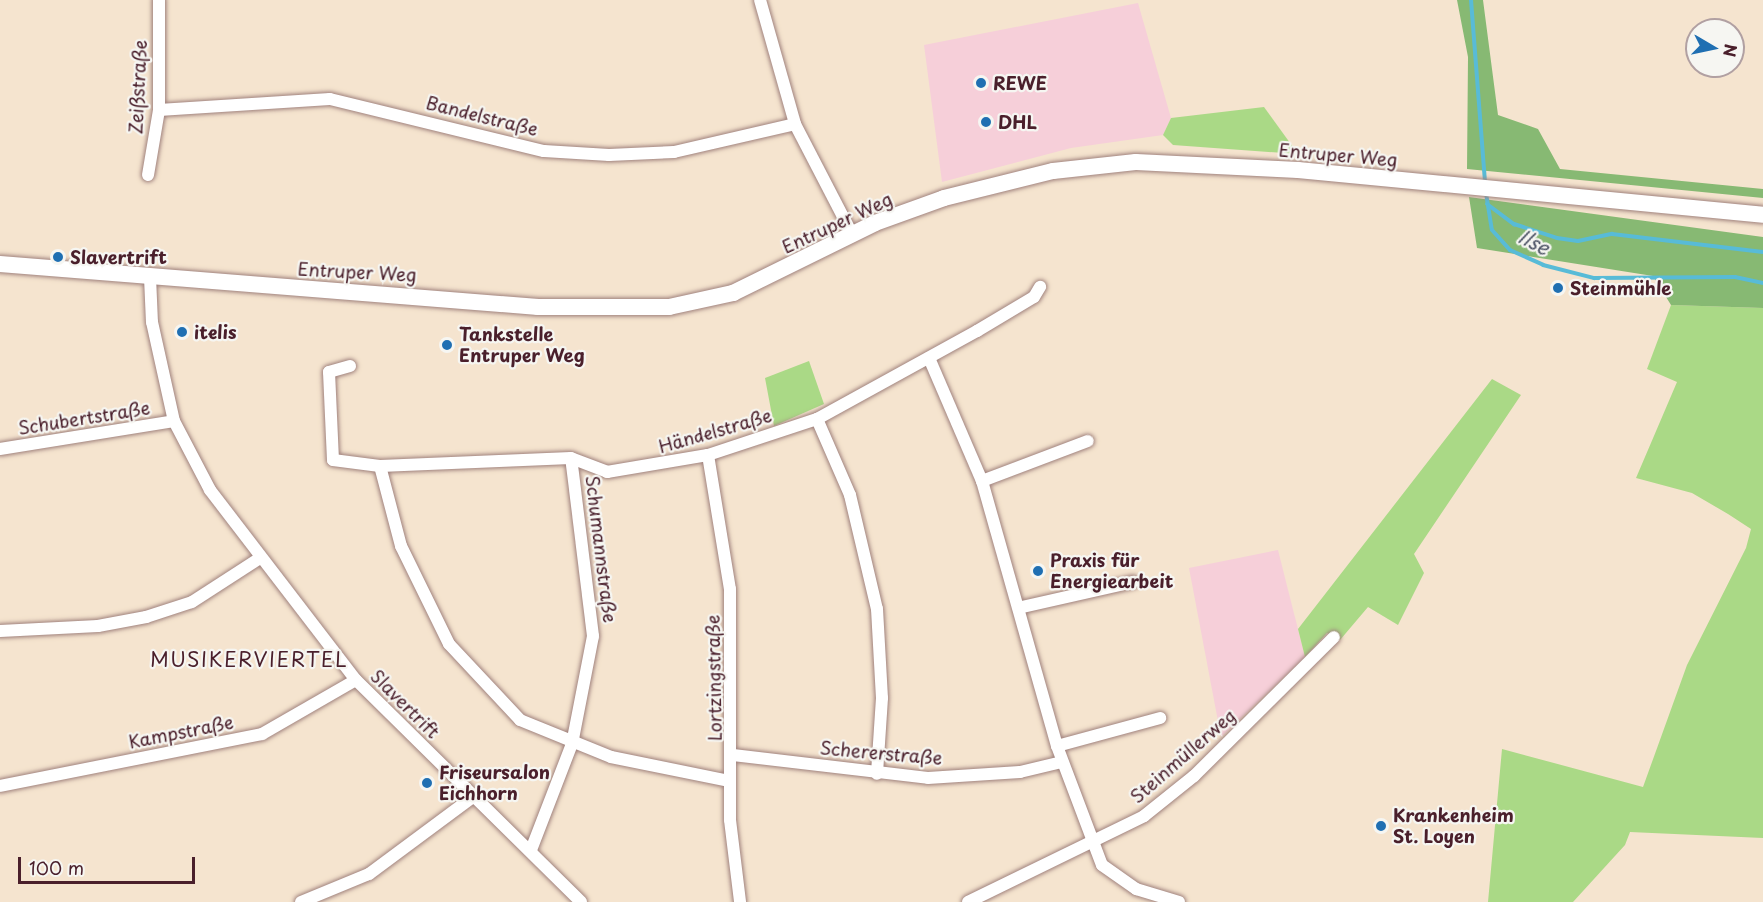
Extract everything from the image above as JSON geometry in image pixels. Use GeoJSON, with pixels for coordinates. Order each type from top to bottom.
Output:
{"type":"FeatureCollection","features":[{"type":"Feature","properties":{"kind":"main road","name":"Entruper Weg"},"geometry":{"type":"LineString","coordinates":[[0,264],[538,308],[669,307],[733,293],[852,234],[989,185],[1116,163],[1231,165],[1763,215]]}},
{"type":"Feature","properties":{"kind":"street","name":"Zeißstraße"},"geometry":{"type":"LineString","coordinates":[[148,176],[159,110],[159,0]]}},
{"type":"Feature","properties":{"kind":"street"},"geometry":{"type":"LineString","coordinates":[[760,0],[795,124],[852,234]]}},
{"type":"Feature","properties":{"kind":"street","name":"Bandelstraße"},"geometry":{"type":"LineString","coordinates":[[159,110],[330,99],[544,151],[609,155],[674,152],[795,124]]}},
{"type":"Feature","properties":{"kind":"street","name":"Slavertrift"},"geometry":{"type":"LineString","coordinates":[[150,277],[152,322],[174,421],[198,472],[260,558],[356,680],[531,850],[581,902]]}},
{"type":"Feature","properties":{"kind":"street","name":"Händelstraße"},"geometry":{"type":"LineString","coordinates":[[350,366],[329,372],[333,460],[374,461],[380,466],[571,458],[607,472],[708,455],[817,419],[1034,297],[1040,287]]}},
{"type":"Feature","properties":{"kind":"street"},"geometry":{"type":"LineString","coordinates":[[929,358],[982,481],[1022,607],[1057,746],[1094,842],[1114,877],[1179,902]]}},
{"type":"Feature","properties":{"kind":"street"},"geometry":{"type":"LineString","coordinates":[[817,419],[850,495],[878,609],[882,698],[877,774]]}},
{"type":"Feature","properties":{"kind":"street","name":"Schubertstraße"},"geometry":{"type":"LineString","coordinates":[[0,449],[174,421]]}},
{"type":"Feature","properties":{"kind":"street"},"geometry":{"type":"LineString","coordinates":[[982,481],[1088,441]]}},
{"type":"Feature","properties":{"kind":"street","name":"Lortzingstraße"},"geometry":{"type":"LineString","coordinates":[[708,455],[730,589],[733,755],[729,781],[740,902]]}},
{"type":"Feature","properties":{"kind":"street","name":"Schumannstraße"},"geometry":{"type":"LineString","coordinates":[[531,850],[572,744],[593,636],[571,458]]}},
{"type":"Feature","properties":{"kind":"street"},"geometry":{"type":"LineString","coordinates":[[380,466],[400,546],[449,644],[520,720],[572,744],[729,781]]}},
{"type":"Feature","properties":{"kind":"street"},"geometry":{"type":"LineString","coordinates":[[0,631],[146,617],[192,602],[260,558]]}},
{"type":"Feature","properties":{"kind":"street"},"geometry":{"type":"LineString","coordinates":[[1022,607],[1133,582]]}},
{"type":"Feature","properties":{"kind":"street","name":"Steinmüllerweg"},"geometry":{"type":"LineString","coordinates":[[968,902],[1144,816],[1194,776],[1334,637]]}},
{"type":"Feature","properties":{"kind":"street","name":"Kampstraße"},"geometry":{"type":"LineString","coordinates":[[0,786],[262,734],[356,680]]}},
{"type":"Feature","properties":{"kind":"street"},"geometry":{"type":"LineString","coordinates":[[1057,746],[1160,718]]}},
{"type":"Feature","properties":{"kind":"street","name":"Schererstraße"},"geometry":{"type":"LineString","coordinates":[[733,755],[877,774],[974,775],[1062,762]]}},
{"type":"Feature","properties":{"kind":"street"},"geometry":{"type":"LineString","coordinates":[[301,902],[369,874],[474,796]]}},
{"type":"Feature","properties":{"kind":"shaded area"},"geometry":{"type":"Polygon","coordinates":[[[1138,3],[1171,118],[1163,135],[1071,148],[942,182],[924,45],[1138,3]]]}},
{"type":"Feature","properties":{"kind":"shaded area"},"geometry":{"type":"Polygon","coordinates":[[[1278,550],[1305,657],[1221,737],[1189,568],[1278,550]]]}},
{"type":"Feature","properties":{"kind":"green space"},"geometry":{"type":"Polygon","coordinates":[[[1457,0],[1483,0],[1498,115],[1538,129],[1560,169],[1763,189],[1763,198],[1467,169],[1468,57],[1457,0]]]}},
{"type":"Feature","properties":{"kind":"green space"},"geometry":{"type":"Polygon","coordinates":[[[1264,107],[1298,154],[1173,145],[1163,135],[1171,118],[1264,107]]]}},
{"type":"Feature","properties":{"kind":"green space"},"geometry":{"type":"Polygon","coordinates":[[[1469,197],[1763,237],[1763,308],[1671,305],[1653,276],[1477,248],[1469,197]]]}},
{"type":"Feature","properties":{"kind":"green space"},"geometry":{"type":"Polygon","coordinates":[[[1671,305],[1763,308],[1763,838],[1630,832],[1625,845],[1573,902],[1488,902],[1502,749],[1643,787],[1687,665],[1746,548],[1751,529],[1728,514],[1692,493],[1636,478],[1677,382],[1647,369],[1671,305]]]}},
{"type":"Feature","properties":{"kind":"green space"},"geometry":{"type":"Polygon","coordinates":[[[809,361],[824,404],[774,426],[765,378],[809,361]]]}},
{"type":"Feature","properties":{"kind":"green space"},"geometry":{"type":"Polygon","coordinates":[[[1492,379],[1521,395],[1414,554],[1424,573],[1398,625],[1368,607],[1340,640],[1327,633],[1305,657],[1298,629],[1492,379]]]}},
{"type":"Feature","properties":{"kind":"waterway","name":"Ilse"},"geometry":{"type":"LineString","coordinates":[[1471,0],[1485,183]]}},
{"type":"Feature","properties":{"kind":"waterway","name":"Ilse"},"geometry":{"type":"LineString","coordinates":[[1486,193],[1492,230],[1510,250],[1543,265],[1594,278],[1735,277],[1763,283]]}},
{"type":"Feature","properties":{"kind":"waterway"},"geometry":{"type":"LineString","coordinates":[[1487,204],[1514,224],[1557,238],[1578,241],[1612,234],[1763,252]]}},
{"type":"Feature","properties":{"kind":"place","name":"REWE"},"geometry":{"type":"Point","coordinates":[981,83]}},
{"type":"Feature","properties":{"kind":"place","name":"DHL"},"geometry":{"type":"Point","coordinates":[986,122]}},
{"type":"Feature","properties":{"kind":"place","name":"Slavertrift"},"geometry":{"type":"Point","coordinates":[58,257]}},
{"type":"Feature","properties":{"kind":"place","name":"Steinmühle"},"geometry":{"type":"Point","coordinates":[1558,288]}},
{"type":"Feature","properties":{"kind":"place","name":"itelis"},"geometry":{"type":"Point","coordinates":[182,332]}},
{"type":"Feature","properties":{"kind":"place","name":"Tankstelle Entruper Weg"},"geometry":{"type":"Point","coordinates":[447,345]}},
{"type":"Feature","properties":{"kind":"place","name":"Praxis für Energiearbeit"},"geometry":{"type":"Point","coordinates":[1038,571]}},
{"type":"Feature","properties":{"kind":"place","name":"Friseursalon Eichhorn"},"geometry":{"type":"Point","coordinates":[427,783]}},
{"type":"Feature","properties":{"kind":"place","name":"Krankenheim St. Loyen"},"geometry":{"type":"Point","coordinates":[1381,826]}},
{"type":"Feature","properties":{"kind":"district","name":"MUSIKERVIERTEL"},"geometry":{"type":"Point","coordinates":[249,659]}}]}
